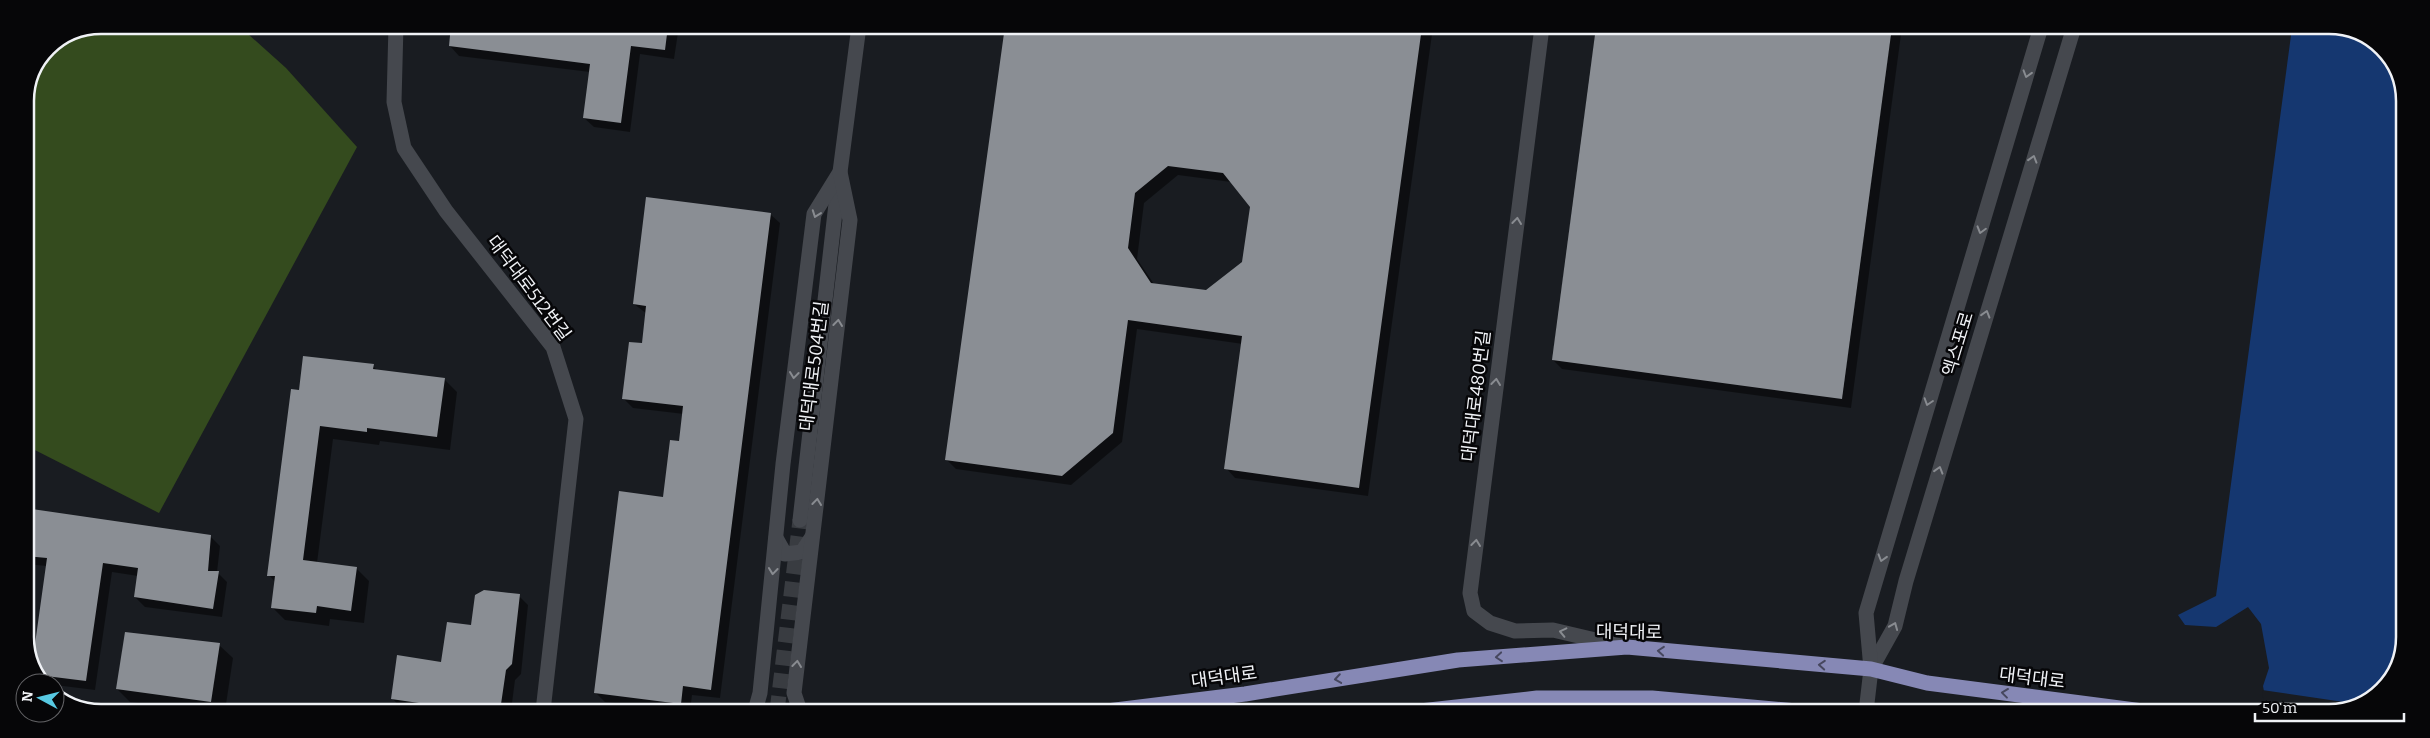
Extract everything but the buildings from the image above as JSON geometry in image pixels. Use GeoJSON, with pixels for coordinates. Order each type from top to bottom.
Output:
{"type":"FeatureCollection","features":[{"type":"Feature","properties":{"kind":"main road","name":"대덕대로"},"geometry":{"type":"LineString","coordinates":[[1164,704],[1245,694],[1458,660],[1627,648],[1871,669],[1927,683],[2089,704]]}},
{"type":"Feature","properties":{"kind":"main road"},"geometry":{"type":"LineString","coordinates":[[1483,704],[1537,698],[1652,698],[1719,704]]}},
{"type":"Feature","properties":{"kind":"street","name":"대덕대로512번길"},"geometry":{"type":"LineString","coordinates":[[396,34],[394,102],[404,148],[446,211],[553,347],[576,419],[544,704]]}},
{"type":"Feature","properties":{"kind":"street","name":"대덕대로504번길"},"geometry":{"type":"LineString","coordinates":[[798,704],[794,692],[850,220],[840,172],[858,34]]}},
{"type":"Feature","properties":{"kind":"street","name":"대덕대로480번길"},"geometry":{"type":"LineString","coordinates":[[1541,34],[1470,593],[1474,611],[1490,623],[1515,631],[1553,630],[1627,648]]}},
{"type":"Feature","properties":{"kind":"street","name":"엑스포로"},"geometry":{"type":"LineString","coordinates":[[1867,704],[1871,669],[1866,613],[2039,34]]}},
{"type":"Feature","properties":{"kind":"street","name":"엑스포로"},"geometry":{"type":"LineString","coordinates":[[1871,669],[1895,626],[1914,553],[2072,34]]}},
{"type":"Feature","properties":{"kind":"street"},"geometry":{"type":"LineString","coordinates":[[800,520],[840,172]]}},
{"type":"Feature","properties":{"kind":"street"},"geometry":{"type":"LineString","coordinates":[[757,704],[760,693],[814,214],[840,172]]}},
{"type":"Feature","properties":{"kind":"street"},"geometry":{"type":"LineString","coordinates":[[776,538],[785,554],[802,552],[813,535]]}},
{"type":"Feature","properties":{"kind":"green space"},"geometry":{"type":"Polygon","coordinates":[[[248,34],[286,68],[357,147],[159,513],[34,450],[35,88],[39,75],[53,53],[75,39],[88,35],[248,34]]]}},
{"type":"Feature","properties":{"kind":"water"},"geometry":{"type":"Polygon","coordinates":[[[2291,34],[2338,34],[2347,36],[2363,43],[2380,57],[2391,75],[2396,96],[2396,646],[2394,655],[2385,674],[2377,685],[2351,701],[2338,704],[2266,704],[2263,686],[2269,668],[2261,624],[2248,607],[2216,627],[2185,625],[2178,615],[2216,596],[2291,34]]]}},
{"type":"Feature","properties":{"kind":"pier"},"geometry":{"type":"Polygon","coordinates":[[[2262,690],[2345,702],[2338,704],[2264,704],[2262,690]]]}},
{"type":"Feature","properties":{"kind":"tunnel"},"geometry":{"type":"LineString","coordinates":[[778,704],[800,520]]}}]}
